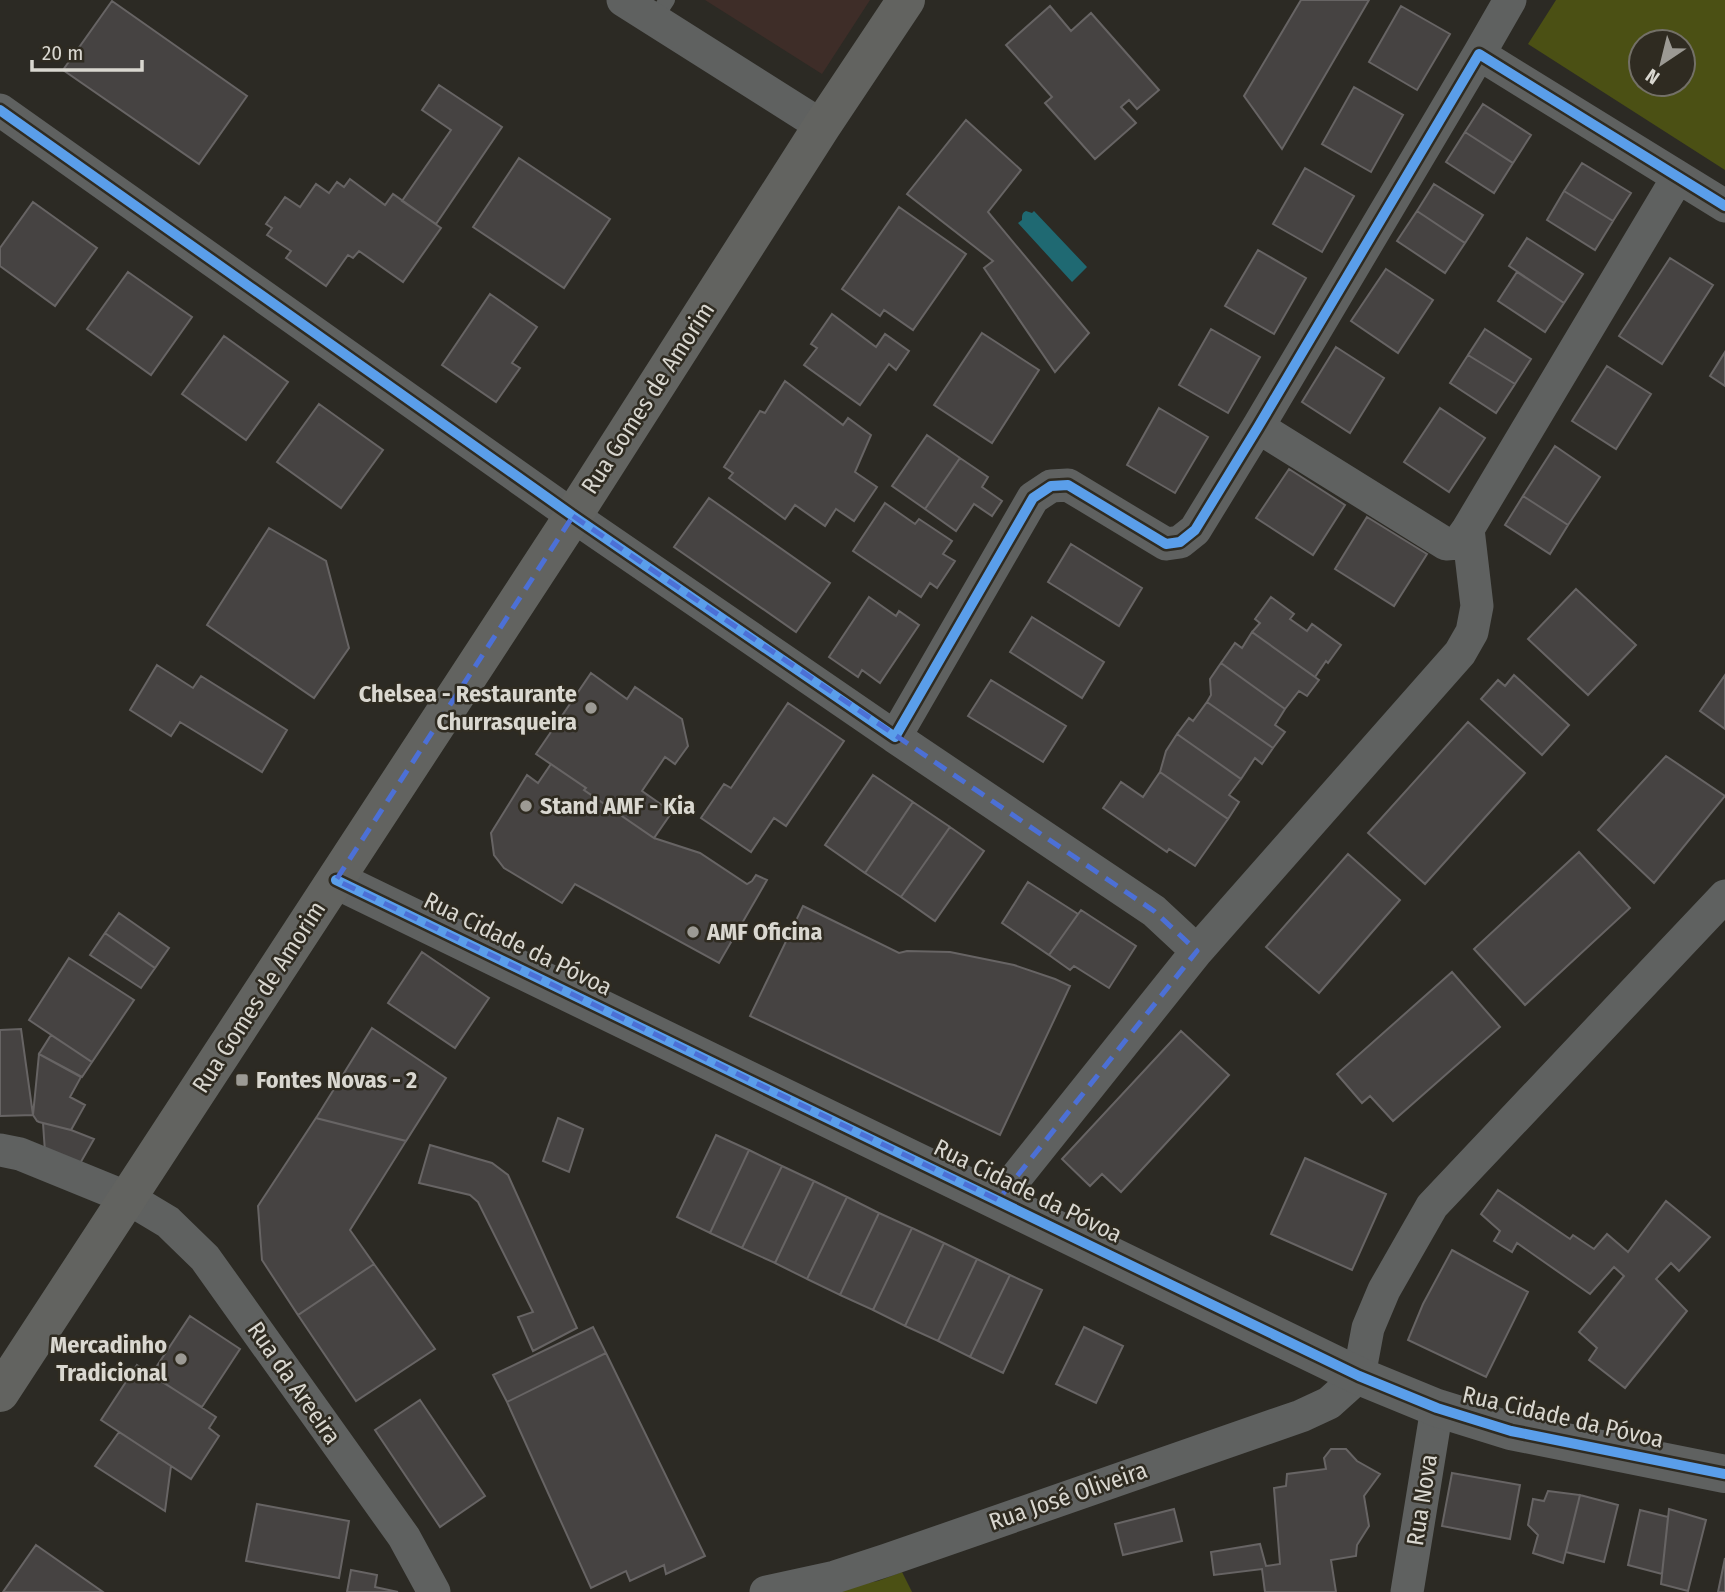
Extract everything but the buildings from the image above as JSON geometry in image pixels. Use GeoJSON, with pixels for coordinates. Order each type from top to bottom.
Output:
{"type":"FeatureCollection","features":[{"type":"Feature","properties":{"kind":"main road","name":"Rua Gomes de Amorim"},"geometry":{"type":"LineString","coordinates":[[0,1393],[573,516],[822,126],[906,0]]}},
{"type":"Feature","properties":{"kind":"street"},"geometry":{"type":"LineString","coordinates":[[623,0],[660,10],[822,126]]}},
{"type":"Feature","properties":{"kind":"street"},"geometry":{"type":"LineString","coordinates":[[895,737],[1033,498],[1051,486],[1068,485],[1166,544],[1180,542],[1195,530],[1510,0]]}},
{"type":"Feature","properties":{"kind":"street"},"geometry":{"type":"LineString","coordinates":[[1479,54],[1725,206]]}},
{"type":"Feature","properties":{"kind":"street"},"geometry":{"type":"LineString","coordinates":[[0,110],[573,516],[1154,911],[1197,951]]}},
{"type":"Feature","properties":{"kind":"street"},"geometry":{"type":"LineString","coordinates":[[1258,427],[1447,544],[1458,543],[1678,177]]}},
{"type":"Feature","properties":{"kind":"street"},"geometry":{"type":"LineString","coordinates":[[998,1199],[1197,951],[1460,653],[1472,632],[1477,606],[1468,529]]}},
{"type":"Feature","properties":{"kind":"street","name":"Rua Cidade da Póvoa"},"geometry":{"type":"LineString","coordinates":[[336,880],[1359,1376],[1437,1408],[1511,1431],[1725,1474]]}},
{"type":"Feature","properties":{"kind":"street"},"geometry":{"type":"LineString","coordinates":[[1359,1376],[1368,1328],[1384,1290],[1432,1206],[1725,895]]}},
{"type":"Feature","properties":{"kind":"street","name":"Rua da Areeira"},"geometry":{"type":"LineString","coordinates":[[0,1150],[20,1154],[128,1198],[168,1222],[205,1258],[404,1537],[433,1592]]}},
{"type":"Feature","properties":{"kind":"street","name":"Rua José Oliveira"},"geometry":{"type":"LineString","coordinates":[[766,1592],[835,1577],[887,1560],[1301,1416],[1329,1403],[1359,1376]]}},
{"type":"Feature","properties":{"kind":"street","name":"Rua Nova"},"geometry":{"type":"LineString","coordinates":[[1407,1592],[1437,1408]]}},
{"type":"Feature","properties":{"kind":"highlighted area"},"geometry":{"type":"Polygon","coordinates":[[[573,516],[1154,911],[1197,951],[998,1200],[336,880],[573,516]]]}},
{"type":"Feature","properties":{"kind":"shaded area"},"geometry":{"type":"Polygon","coordinates":[[[705,0],[870,0],[822,74],[705,0]]]}},
{"type":"Feature","properties":{"kind":"green space"},"geometry":{"type":"Polygon","coordinates":[[[1556,0],[1725,0],[1725,170],[1528,44],[1556,0]]]}},
{"type":"Feature","properties":{"kind":"green space"},"geometry":{"type":"Polygon","coordinates":[[[902,1572],[912,1592],[823,1592],[878,1581],[902,1572]]]}},
{"type":"Feature","properties":{"kind":"water"},"geometry":{"type":"Polygon","coordinates":[[[1026,211],[1034,211],[1087,267],[1072,282],[1018,223],[1026,211]]]}},
{"type":"Feature","properties":{"kind":"cycle path"},"geometry":{"type":"LineString","coordinates":[[0,110],[573,516],[895,737],[1033,498],[1051,486],[1068,485],[1166,544],[1180,542],[1195,530],[1479,54],[1725,206]]}},
{"type":"Feature","properties":{"kind":"cycle path"},"geometry":{"type":"LineString","coordinates":[[336,880],[1359,1376],[1437,1408],[1511,1431],[1725,1474]]}},
{"type":"Feature","properties":{"kind":"place","name":"Chelsea - Restaurante Churrasqueira"},"geometry":{"type":"Point","coordinates":[591,708]}},
{"type":"Feature","properties":{"kind":"place","name":"Stand AMF - Kia"},"geometry":{"type":"Point","coordinates":[526,806]}},
{"type":"Feature","properties":{"kind":"place","name":"AMF Oficina"},"geometry":{"type":"Point","coordinates":[693,932]}},
{"type":"Feature","properties":{"kind":"place","name":"Fontes Novas - 2"},"geometry":{"type":"Point","coordinates":[242,1080]}},
{"type":"Feature","properties":{"kind":"place","name":"Mercadinho Tradicional"},"geometry":{"type":"Point","coordinates":[181,1359]}}]}
